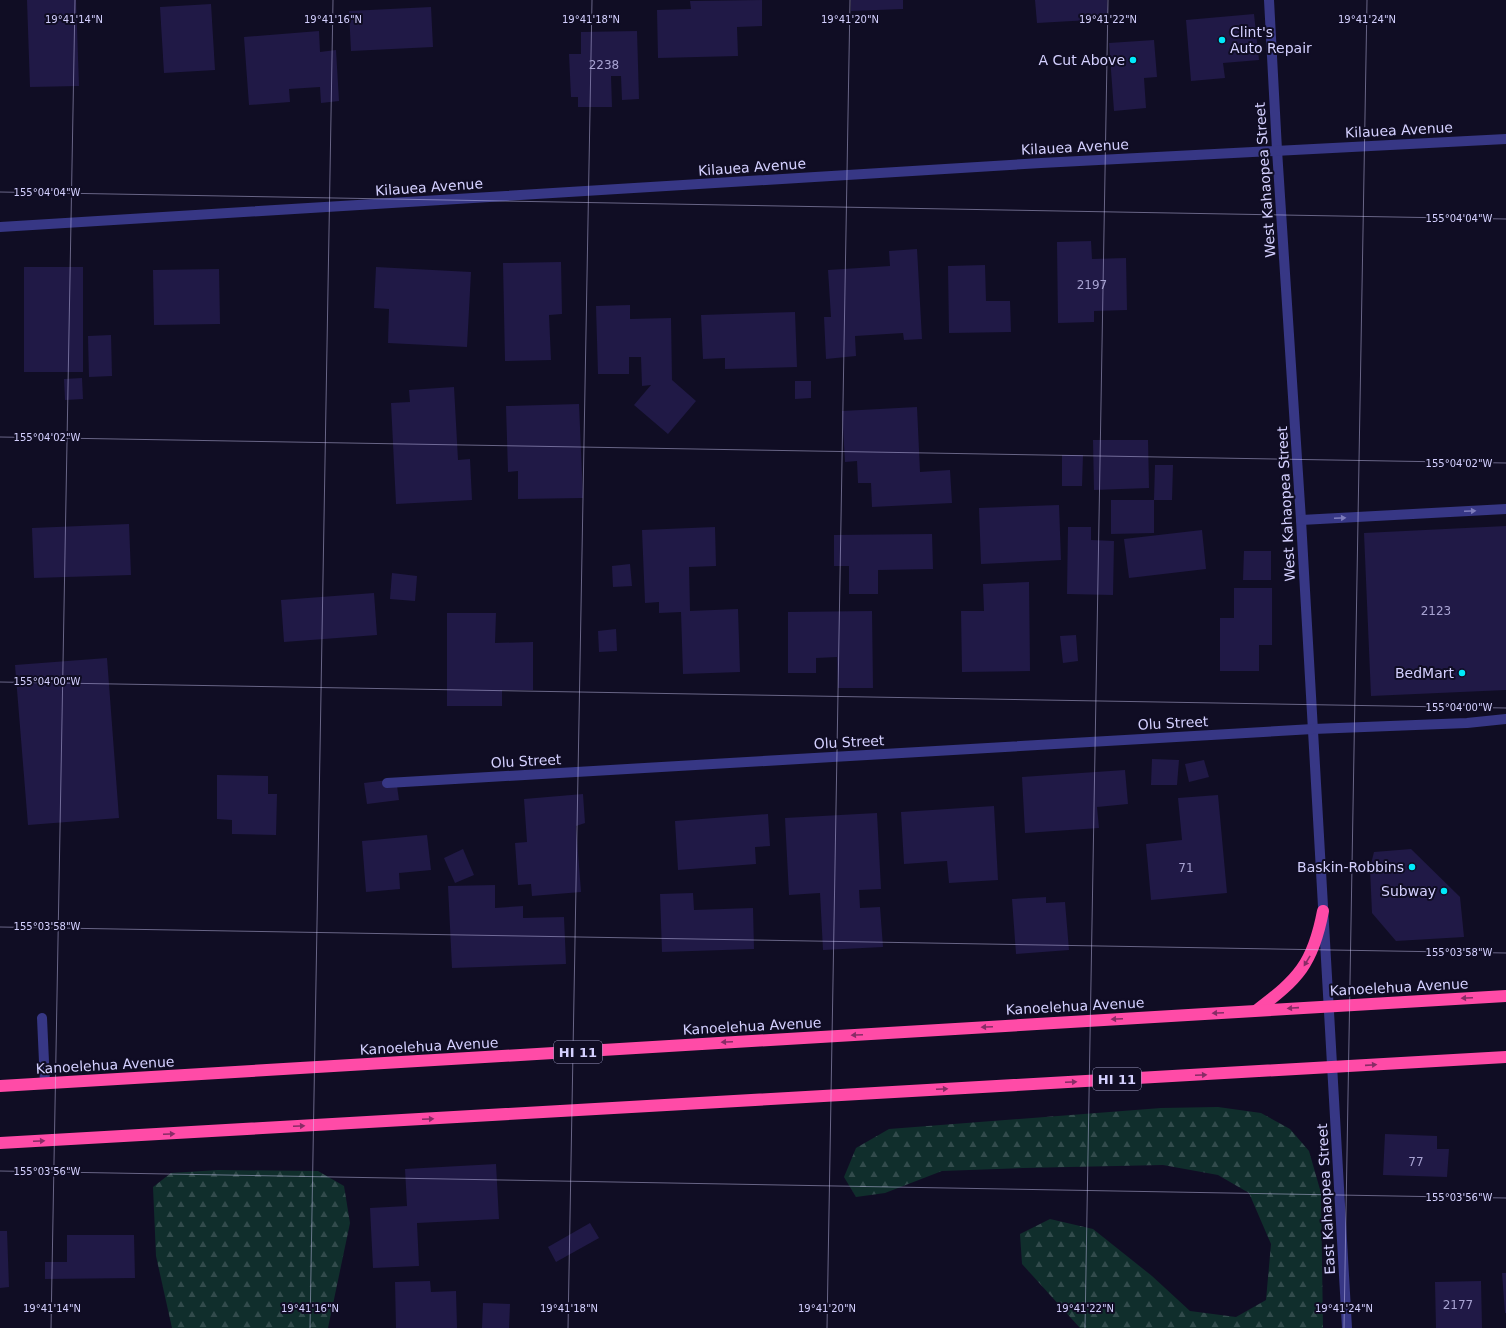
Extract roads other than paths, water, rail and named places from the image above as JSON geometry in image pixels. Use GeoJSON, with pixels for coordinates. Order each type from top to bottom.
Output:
{"type":"FeatureCollection","features":[{"type":"Feature","properties":{"kind":"highway"},"geometry":{"type":"LineString","coordinates":[[1257,1010],[1288,984],[1304,965],[1315,945],[1323,911]]}},
{"type":"Feature","properties":{"kind":"highway","name":"Kanoelehua Avenue"},"geometry":{"type":"LineString","coordinates":[[0,1086],[1506,996]]}},
{"type":"Feature","properties":{"kind":"highway","name":"HI 11"},"geometry":{"type":"LineString","coordinates":[[0,1144],[1506,1058]]}},
{"type":"Feature","properties":{"kind":"street","name":"West Kahaopea Street"},"geometry":{"type":"LineString","coordinates":[[1269,0],[1329,1006]]}},
{"type":"Feature","properties":{"kind":"street","name":"Kilauea Avenue"},"geometry":{"type":"LineString","coordinates":[[0,227],[1041,163],[1506,139]]}},
{"type":"Feature","properties":{"kind":"street"},"geometry":{"type":"LineString","coordinates":[[1301,520],[1506,508]]}},
{"type":"Feature","properties":{"kind":"street","name":"Olu Street"},"geometry":{"type":"LineString","coordinates":[[387,783],[1313,729],[1467,723],[1506,719]]}},
{"type":"Feature","properties":{"kind":"street","name":"East Kahaopea Street"},"geometry":{"type":"LineString","coordinates":[[1329,1006],[1347,1328]]}},
{"type":"Feature","properties":{"kind":"street"},"geometry":{"type":"LineString","coordinates":[[42,1018],[45,1084]]}},
{"type":"Feature","properties":{"kind":"place","name":"Clint's Auto Repair"},"geometry":{"type":"Point","coordinates":[1222,40]}},
{"type":"Feature","properties":{"kind":"place","name":"A Cut Above"},"geometry":{"type":"Point","coordinates":[1133,60]}},
{"type":"Feature","properties":{"kind":"place","name":"BedMart"},"geometry":{"type":"Point","coordinates":[1462,673]}},
{"type":"Feature","properties":{"kind":"place","name":"Baskin-Robbins"},"geometry":{"type":"Point","coordinates":[1412,867]}},
{"type":"Feature","properties":{"kind":"place","name":"Subway"},"geometry":{"type":"Point","coordinates":[1444,891]}}]}
